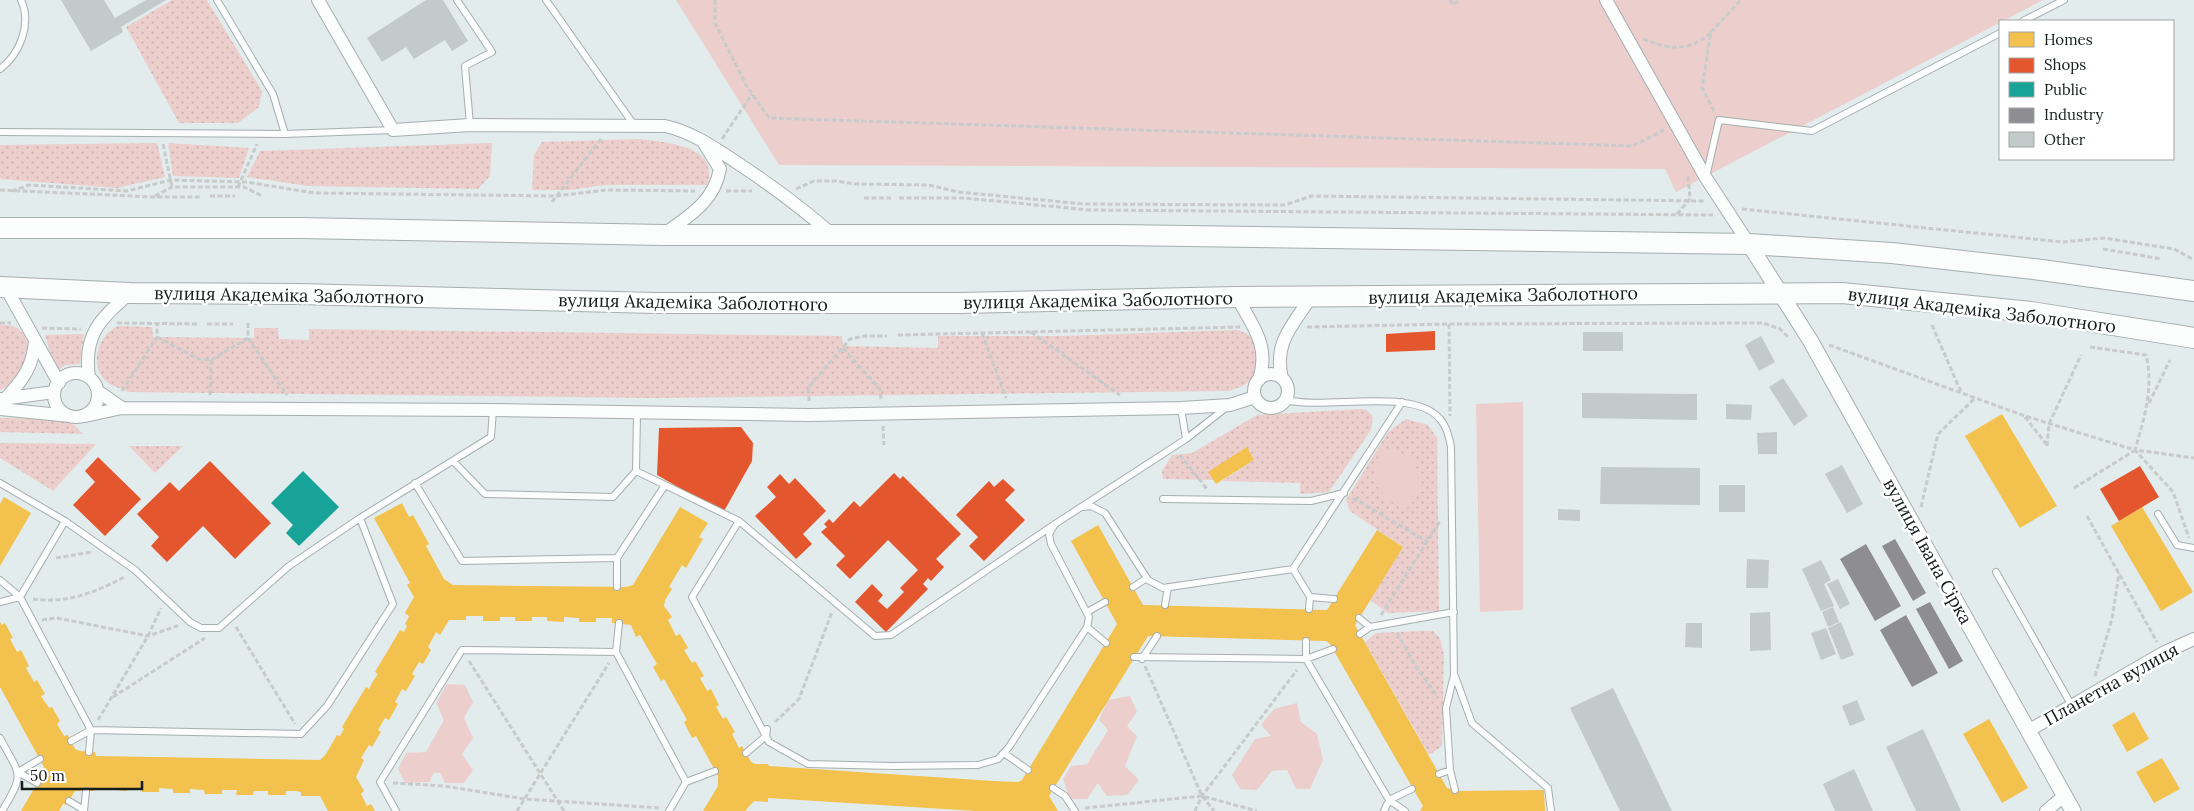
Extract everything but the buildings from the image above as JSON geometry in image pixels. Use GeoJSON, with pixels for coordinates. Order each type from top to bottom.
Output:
{"type":"FeatureCollection","features":[{"type":"Feature","properties":{"kind":"highway"},"geometry":{"type":"LineString","coordinates":[[0,221],[10,228],[299,228],[663,235],[1108,235],[1749,244],[1902,254],[2034,269],[2194,292]]}},
{"type":"Feature","properties":{"kind":"highway","name":"вулиця Академіка Заболотного"},"geometry":{"type":"LineString","coordinates":[[3,287],[130,293],[298,294],[655,303],[959,303],[1311,297],[1842,293],[1907,298],[2031,312],[2194,338]]}},
{"type":"Feature","properties":{"kind":"street"},"geometry":{"type":"LineString","coordinates":[[318,0],[393,130],[470,126],[665,126],[681,130],[716,148],[780,191],[834,236]]}},
{"type":"Feature","properties":{"kind":"street"},"geometry":{"type":"LineString","coordinates":[[1606,0],[1678,125],[1706,178],[1749,244]]}},
{"type":"Feature","properties":{"kind":"street"},"geometry":{"type":"LineString","coordinates":[[663,235],[697,210],[710,198],[713,191],[720,169],[701,139]]}},
{"type":"Feature","properties":{"kind":"street","name":"вулиця Івана Сірка"},"geometry":{"type":"LineString","coordinates":[[1749,244],[1810,340],[2073,811]]}},
{"type":"Feature","properties":{"kind":"street"},"geometry":{"type":"LineString","coordinates":[[3,287],[28,326],[57,387],[56,404],[64,414],[70,416]]}},
{"type":"Feature","properties":{"kind":"street"},"geometry":{"type":"LineString","coordinates":[[89,377],[86,358],[96,327],[105,314],[130,293]]}},
{"type":"Feature","properties":{"kind":"street"},"geometry":{"type":"LineString","coordinates":[[1237,298],[1257,332],[1264,360],[1258,380],[1254,386],[1255,397],[1262,406],[1272,408],[1286,400],[1288,388],[1282,378],[1279,355],[1282,343],[1311,297]]}},
{"type":"Feature","properties":{"kind":"street"},"geometry":{"type":"LineString","coordinates":[[2,402],[22,382],[31,367],[35,341]]}},
{"type":"Feature","properties":{"kind":"street"},"geometry":{"type":"LineString","coordinates":[[2,402],[57,387],[72,374],[89,377],[97,385],[96,406],[84,416]]}},
{"type":"Feature","properties":{"kind":"street"},"geometry":{"type":"LineString","coordinates":[[1258,380],[1272,374],[1282,378]]}},
{"type":"Feature","properties":{"kind":"street"},"geometry":{"type":"LineString","coordinates":[[98,392],[122,408]]}},
{"type":"Feature","properties":{"kind":"street"},"geometry":{"type":"LineString","coordinates":[[2,402],[70,416],[84,416],[122,408],[493,410],[809,415],[1181,408],[1230,405],[1255,397]]}},
{"type":"Feature","properties":{"kind":"street","name":"Планетна вулиця"},"geometry":{"type":"LineString","coordinates":[[2028,730],[2163,653],[2194,639]]}},
{"type":"Feature","properties":{"kind":"street"},"geometry":{"type":"LineString","coordinates":[[2046,811],[2064,795]]}},
{"type":"Feature","properties":{"kind":"lane"},"geometry":{"type":"LineString","coordinates":[[0,69],[8,64],[20,46],[26,26],[22,0]]}},
{"type":"Feature","properties":{"kind":"lane"},"geometry":{"type":"LineString","coordinates":[[217,0],[273,94],[285,134]]}},
{"type":"Feature","properties":{"kind":"lane"},"geometry":{"type":"LineString","coordinates":[[458,0],[492,52],[465,66],[470,126]]}},
{"type":"Feature","properties":{"kind":"lane"},"geometry":{"type":"LineString","coordinates":[[546,0],[634,125]]}},
{"type":"Feature","properties":{"kind":"lane"},"geometry":{"type":"LineString","coordinates":[[2025,20],[2064,0]]}},
{"type":"Feature","properties":{"kind":"lane"},"geometry":{"type":"LineString","coordinates":[[1706,178],[1719,120],[1812,131],[1999,34]]}},
{"type":"Feature","properties":{"kind":"lane"},"geometry":{"type":"LineString","coordinates":[[0,132],[285,134],[393,130]]}},
{"type":"Feature","properties":{"kind":"lane"},"geometry":{"type":"LineString","coordinates":[[1286,400],[1315,404],[1402,402],[1420,405],[1441,420],[1448,432],[1451,448],[1454,674],[1446,708],[1450,770],[1455,790]]}},
{"type":"Feature","properties":{"kind":"lane"},"geometry":{"type":"LineString","coordinates":[[1079,508],[1091,506],[1105,513],[1146,578],[1163,588],[1293,569],[1402,402]]}},
{"type":"Feature","properties":{"kind":"lane"},"geometry":{"type":"LineString","coordinates":[[636,471],[739,521],[875,636],[891,635],[1079,508],[1186,439],[1230,405]]}},
{"type":"Feature","properties":{"kind":"lane"},"geometry":{"type":"LineString","coordinates":[[1181,408],[1186,439]]}},
{"type":"Feature","properties":{"kind":"lane"},"geometry":{"type":"LineString","coordinates":[[0,483],[65,521],[135,570],[190,622],[201,628],[219,628],[289,566],[415,483],[492,437],[493,410]]}},
{"type":"Feature","properties":{"kind":"lane"},"geometry":{"type":"LineString","coordinates":[[453,461],[485,494],[613,497],[636,471],[637,413]]}},
{"type":"Feature","properties":{"kind":"lane"},"geometry":{"type":"LineString","coordinates":[[415,483],[462,561],[616,558]]}},
{"type":"Feature","properties":{"kind":"lane"},"geometry":{"type":"LineString","coordinates":[[616,587],[616,558],[665,485]]}},
{"type":"Feature","properties":{"kind":"lane"},"geometry":{"type":"LineString","coordinates":[[1163,499],[1311,502],[1344,493]]}},
{"type":"Feature","properties":{"kind":"lane"},"geometry":{"type":"LineString","coordinates":[[2158,514],[2178,545],[2194,548]]}},
{"type":"Feature","properties":{"kind":"lane"},"geometry":{"type":"LineString","coordinates":[[71,741],[91,730],[302,734],[327,706],[393,604],[360,518]]}},
{"type":"Feature","properties":{"kind":"lane"},"geometry":{"type":"LineString","coordinates":[[0,602],[20,597],[65,521]]}},
{"type":"Feature","properties":{"kind":"lane"},"geometry":{"type":"LineString","coordinates":[[739,521],[692,597],[766,733],[769,742],[808,764],[892,766],[978,765],[998,759],[1004,753],[1087,627],[1089,617],[1087,612],[1051,544],[1049,534],[1056,524]]}},
{"type":"Feature","properties":{"kind":"lane"},"geometry":{"type":"LineString","coordinates":[[1293,569],[1310,597],[1309,610]]}},
{"type":"Feature","properties":{"kind":"lane"},"geometry":{"type":"LineString","coordinates":[[1996,572],[2072,706]]}},
{"type":"Feature","properties":{"kind":"lane"},"geometry":{"type":"LineString","coordinates":[[1133,587],[1146,578]]}},
{"type":"Feature","properties":{"kind":"lane"},"geometry":{"type":"LineString","coordinates":[[0,580],[20,597],[91,730],[89,752]]}},
{"type":"Feature","properties":{"kind":"lane"},"geometry":{"type":"LineString","coordinates":[[1165,605],[1168,587]]}},
{"type":"Feature","properties":{"kind":"lane"},"geometry":{"type":"LineString","coordinates":[[1310,597],[1334,599]]}},
{"type":"Feature","properties":{"kind":"lane"},"geometry":{"type":"LineString","coordinates":[[1087,612],[1105,602]]}},
{"type":"Feature","properties":{"kind":"lane"},"geometry":{"type":"LineString","coordinates":[[1360,634],[1372,626],[1454,612]]}},
{"type":"Feature","properties":{"kind":"lane"},"geometry":{"type":"LineString","coordinates":[[1359,618],[1372,626]]}},
{"type":"Feature","properties":{"kind":"lane"},"geometry":{"type":"LineString","coordinates":[[619,623],[616,652],[686,782]]}},
{"type":"Feature","properties":{"kind":"lane"},"geometry":{"type":"LineString","coordinates":[[1087,627],[1106,643]]}},
{"type":"Feature","properties":{"kind":"lane"},"geometry":{"type":"LineString","coordinates":[[1142,659],[1157,636]]}},
{"type":"Feature","properties":{"kind":"lane"},"geometry":{"type":"LineString","coordinates":[[1306,641],[1306,658],[1389,800],[1405,811]]}},
{"type":"Feature","properties":{"kind":"lane"},"geometry":{"type":"LineString","coordinates":[[1134,657],[1142,659],[1306,658],[1333,649]]}},
{"type":"Feature","properties":{"kind":"lane"},"geometry":{"type":"LineString","coordinates":[[396,811],[380,782],[462,650],[616,652]]}},
{"type":"Feature","properties":{"kind":"lane"},"geometry":{"type":"LineString","coordinates":[[1454,674],[1472,723],[1548,788],[1551,811]]}},
{"type":"Feature","properties":{"kind":"lane"},"geometry":{"type":"LineString","coordinates":[[746,753],[766,733]]}},
{"type":"Feature","properties":{"kind":"lane"},"geometry":{"type":"LineString","coordinates":[[0,738],[18,772],[19,783],[2,811]]}},
{"type":"Feature","properties":{"kind":"lane"},"geometry":{"type":"LineString","coordinates":[[1004,753],[1028,770]]}},
{"type":"Feature","properties":{"kind":"lane"},"geometry":{"type":"LineString","coordinates":[[18,772],[40,759]]}},
{"type":"Feature","properties":{"kind":"lane"},"geometry":{"type":"LineString","coordinates":[[670,810],[686,782],[715,770]]}},
{"type":"Feature","properties":{"kind":"lane"},"geometry":{"type":"LineString","coordinates":[[1439,774],[1450,770]]}},
{"type":"Feature","properties":{"kind":"lane"},"geometry":{"type":"LineString","coordinates":[[18,772],[37,783]]}},
{"type":"Feature","properties":{"kind":"lane"},"geometry":{"type":"LineString","coordinates":[[1053,788],[1065,796],[1075,811]]}},
{"type":"Feature","properties":{"kind":"lane"},"geometry":{"type":"LineString","coordinates":[[1384,811],[1389,800],[1412,788]]}},
{"type":"Feature","properties":{"kind":"lane"},"geometry":{"type":"LineString","coordinates":[[69,801],[84,810],[86,790]]}},
{"type":"Feature","properties":{"kind":"path"},"geometry":{"type":"LineString","coordinates":[[715,0],[715,22],[752,94],[769,118],[1633,146],[1678,125]]}},
{"type":"Feature","properties":{"kind":"path"},"geometry":{"type":"LineString","coordinates":[[1450,0],[1453,5],[1460,0]]}},
{"type":"Feature","properties":{"kind":"path"},"geometry":{"type":"LineString","coordinates":[[1626,33],[1672,49],[1697,44],[1741,0]]}},
{"type":"Feature","properties":{"kind":"path"},"geometry":{"type":"LineString","coordinates":[[1711,32],[1702,88],[1719,120]]}},
{"type":"Feature","properties":{"kind":"path"},"geometry":{"type":"LineString","coordinates":[[716,148],[752,94]]}},
{"type":"Feature","properties":{"kind":"path"},"geometry":{"type":"LineString","coordinates":[[552,202],[611,125]]}},
{"type":"Feature","properties":{"kind":"path"},"geometry":{"type":"LineString","coordinates":[[160,133],[172,187]]}},
{"type":"Feature","properties":{"kind":"path"},"geometry":{"type":"LineString","coordinates":[[238,187],[261,134]]}},
{"type":"Feature","properties":{"kind":"path"},"geometry":{"type":"LineString","coordinates":[[12,191],[30,185],[126,191],[171,180],[241,182],[315,194],[556,196],[606,190],[792,191],[803,184],[814,181],[836,181],[855,184],[929,185],[958,192],[1084,204],[1285,205],[1311,196],[1690,199],[1723,204],[1755,212],[2063,242],[2104,238],[2174,249],[2194,260]]}},
{"type":"Feature","properties":{"kind":"path"},"geometry":{"type":"LineString","coordinates":[[153,197],[172,187],[244,187],[262,196]]}},
{"type":"Feature","properties":{"kind":"path"},"geometry":{"type":"LineString","coordinates":[[0,190],[153,197],[201,196]]}},
{"type":"Feature","properties":{"kind":"path"},"geometry":{"type":"LineString","coordinates":[[210,196],[235,196]]}},
{"type":"Feature","properties":{"kind":"path"},"geometry":{"type":"LineString","coordinates":[[864,198],[891,198]]}},
{"type":"Feature","properties":{"kind":"path"},"geometry":{"type":"LineString","coordinates":[[899,198],[964,198],[1089,210],[1731,215]]}},
{"type":"Feature","properties":{"kind":"path"},"geometry":{"type":"LineString","coordinates":[[2103,249],[2162,259]]}},
{"type":"Feature","properties":{"kind":"path"},"geometry":{"type":"LineString","coordinates":[[0,323],[81,329],[111,323],[199,324]]}},
{"type":"Feature","properties":{"kind":"path"},"geometry":{"type":"LineString","coordinates":[[248,323],[248,338],[298,410]]}},
{"type":"Feature","properties":{"kind":"path"},"geometry":{"type":"LineString","coordinates":[[1288,332],[1305,327],[1449,324],[1764,323],[1780,330],[1789,338],[1810,340]]}},
{"type":"Feature","properties":{"kind":"path"},"geometry":{"type":"LineString","coordinates":[[122,391],[157,337],[157,324]]}},
{"type":"Feature","properties":{"kind":"path"},"geometry":{"type":"LineString","coordinates":[[207,324],[233,324]]}},
{"type":"Feature","properties":{"kind":"path"},"geometry":{"type":"LineString","coordinates":[[1449,324],[1450,419]]}},
{"type":"Feature","properties":{"kind":"path"},"geometry":{"type":"LineString","coordinates":[[1932,325],[1962,393]]}},
{"type":"Feature","properties":{"kind":"path"},"geometry":{"type":"LineString","coordinates":[[898,335],[1239,327],[1257,332]]}},
{"type":"Feature","properties":{"kind":"path"},"geometry":{"type":"LineString","coordinates":[[1030,332],[1140,409]]}},
{"type":"Feature","properties":{"kind":"path"},"geometry":{"type":"LineString","coordinates":[[982,333],[1001,390],[1014,412]]}},
{"type":"Feature","properties":{"kind":"path"},"geometry":{"type":"LineString","coordinates":[[809,415],[808,388],[850,340],[865,336],[887,336]]}},
{"type":"Feature","properties":{"kind":"path"},"geometry":{"type":"LineString","coordinates":[[157,337],[198,359],[211,360],[248,338]]}},
{"type":"Feature","properties":{"kind":"path"},"geometry":{"type":"LineString","coordinates":[[1832,345],[2050,424],[2135,450],[2194,458]]}},
{"type":"Feature","properties":{"kind":"path"},"geometry":{"type":"LineString","coordinates":[[843,348],[880,389],[884,445]]}},
{"type":"Feature","properties":{"kind":"path"},"geometry":{"type":"LineString","coordinates":[[2090,348],[2146,355],[2149,366],[2148,406]]}},
{"type":"Feature","properties":{"kind":"path"},"geometry":{"type":"LineString","coordinates":[[2025,416],[2048,446],[2050,424],[2081,355]]}},
{"type":"Feature","properties":{"kind":"path"},"geometry":{"type":"LineString","coordinates":[[210,396],[211,360]]}},
{"type":"Feature","properties":{"kind":"path"},"geometry":{"type":"LineString","coordinates":[[2074,488],[2135,450],[2148,406],[2170,360]]}},
{"type":"Feature","properties":{"kind":"path"},"geometry":{"type":"LineString","coordinates":[[1915,530],[1938,434],[1975,398]]}},
{"type":"Feature","properties":{"kind":"path"},"geometry":{"type":"LineString","coordinates":[[1174,447],[1216,500]]}},
{"type":"Feature","properties":{"kind":"path"},"geometry":{"type":"LineString","coordinates":[[2135,450],[2173,492],[2194,548]]}},
{"type":"Feature","properties":{"kind":"path"},"geometry":{"type":"LineString","coordinates":[[1344,493],[1428,542]]}},
{"type":"Feature","properties":{"kind":"path"},"geometry":{"type":"LineString","coordinates":[[1372,626],[1428,542],[1452,502]]}},
{"type":"Feature","properties":{"kind":"path"},"geometry":{"type":"LineString","coordinates":[[2087,516],[2163,653]]}},
{"type":"Feature","properties":{"kind":"path"},"geometry":{"type":"LineString","coordinates":[[41,560],[107,550]]}},
{"type":"Feature","properties":{"kind":"path"},"geometry":{"type":"LineString","coordinates":[[20,597],[45,601],[73,599],[110,585],[135,570]]}},
{"type":"Feature","properties":{"kind":"path"},"geometry":{"type":"LineString","coordinates":[[2089,696],[2112,619],[2119,572]]}},
{"type":"Feature","properties":{"kind":"path"},"geometry":{"type":"LineString","coordinates":[[91,730],[113,698],[148,636],[165,598]]}},
{"type":"Feature","properties":{"kind":"path"},"geometry":{"type":"LineString","coordinates":[[766,733],[799,699],[835,604]]}},
{"type":"Feature","properties":{"kind":"path"},"geometry":{"type":"LineString","coordinates":[[32,620],[56,618],[148,636],[190,622]]}},
{"type":"Feature","properties":{"kind":"path"},"geometry":{"type":"LineString","coordinates":[[231,618],[302,734]]}},
{"type":"Feature","properties":{"kind":"path"},"geometry":{"type":"LineString","coordinates":[[1392,623],[1416,667],[1446,708]]}},
{"type":"Feature","properties":{"kind":"path"},"geometry":{"type":"LineString","coordinates":[[113,698],[189,650],[219,628]]}},
{"type":"Feature","properties":{"kind":"path"},"geometry":{"type":"LineString","coordinates":[[462,650],[564,811]]}},
{"type":"Feature","properties":{"kind":"path"},"geometry":{"type":"LineString","coordinates":[[517,811],[616,652]]}},
{"type":"Feature","properties":{"kind":"path"},"geometry":{"type":"LineString","coordinates":[[1195,811],[1202,796],[1306,658]]}},
{"type":"Feature","properties":{"kind":"path"},"geometry":{"type":"LineString","coordinates":[[1142,659],[1202,796],[1214,811]]}},
{"type":"Feature","properties":{"kind":"path"},"geometry":{"type":"LineString","coordinates":[[380,782],[444,786],[525,799],[670,810]]}},
{"type":"Feature","properties":{"kind":"path"},"geometry":{"type":"LineString","coordinates":[[1075,811],[1202,796],[1257,811]]}},
{"type":"Feature","properties":{"kind":"shaded area"},"geometry":{"type":"Polygon","coordinates":[[[172,0],[207,0],[262,91],[259,107],[238,123],[179,123],[126,27],[172,0]]]}},
{"type":"Feature","properties":{"kind":"shaded area"},"geometry":{"type":"Polygon","coordinates":[[[676,0],[2043,0],[2005,20],[1999,20],[1999,23],[1676,192],[1665,169],[779,165],[676,0]]]}},
{"type":"Feature","properties":{"kind":"shaded area"},"geometry":{"type":"Polygon","coordinates":[[[637,139],[675,144],[688,148],[698,154],[706,161],[709,172],[707,185],[605,185],[570,190],[532,190],[534,155],[542,142],[637,139]]]}},
{"type":"Feature","properties":{"kind":"shaded area"},"geometry":{"type":"Polygon","coordinates":[[[157,143],[165,177],[117,188],[0,179],[0,145],[157,143]]]}},
{"type":"Feature","properties":{"kind":"shaded area"},"geometry":{"type":"Polygon","coordinates":[[[168,143],[249,148],[239,178],[173,176],[168,143]]]}},
{"type":"Feature","properties":{"kind":"shaded area"},"geometry":{"type":"Polygon","coordinates":[[[492,143],[490,176],[478,189],[308,186],[247,177],[260,151],[492,143]]]}},
{"type":"Feature","properties":{"kind":"shaded area"},"geometry":{"type":"Polygon","coordinates":[[[0,325],[16,327],[20,330],[30,348],[17,382],[0,390],[0,325]]]}},
{"type":"Feature","properties":{"kind":"shaded area"},"geometry":{"type":"Polygon","coordinates":[[[118,326],[152,327],[153,337],[254,338],[254,328],[278,328],[279,339],[309,340],[309,329],[842,336],[843,346],[938,348],[938,336],[1062,336],[1236,330],[1244,332],[1250,337],[1254,342],[1257,356],[1252,379],[1243,386],[1229,391],[653,398],[130,392],[108,383],[98,369],[97,360],[100,344],[111,330],[118,326]]]}},
{"type":"Feature","properties":{"kind":"shaded area"},"geometry":{"type":"Polygon","coordinates":[[[84,334],[80,364],[65,365],[56,372],[45,335],[84,334]]]}},
{"type":"Feature","properties":{"kind":"shaded area"},"geometry":{"type":"Polygon","coordinates":[[[1523,402],[1523,610],[1480,612],[1476,404],[1523,402]]]}},
{"type":"Feature","properties":{"kind":"shaded area"},"geometry":{"type":"Polygon","coordinates":[[[1367,410],[1373,417],[1371,430],[1329,492],[1300,494],[1300,483],[1222,481],[1254,460],[1246,448],[1213,480],[1163,479],[1162,471],[1172,455],[1192,453],[1257,415],[1367,410]]]}},
{"type":"Feature","properties":{"kind":"shaded area"},"geometry":{"type":"Polygon","coordinates":[[[0,418],[68,419],[83,434],[0,432],[0,418]]]}},
{"type":"Feature","properties":{"kind":"shaded area"},"geometry":{"type":"Polygon","coordinates":[[[1406,419],[1428,425],[1437,438],[1439,611],[1388,613],[1370,600],[1403,547],[1350,511],[1346,500],[1388,432],[1406,419]]]}},
{"type":"Feature","properties":{"kind":"shaded area"},"geometry":{"type":"Polygon","coordinates":[[[0,443],[96,444],[53,491],[0,458],[0,443]]]}},
{"type":"Feature","properties":{"kind":"shaded area"},"geometry":{"type":"Polygon","coordinates":[[[129,446],[183,446],[155,473],[129,446]]]}},
{"type":"Feature","properties":{"kind":"shaded area"},"geometry":{"type":"Polygon","coordinates":[[[1380,449],[1401,453],[1412,459],[1415,464],[1421,492],[1406,509],[1386,499],[1373,479],[1380,449]]]}},
{"type":"Feature","properties":{"kind":"shaded area"},"geometry":{"type":"Polygon","coordinates":[[[1433,631],[1440,638],[1444,655],[1442,746],[1429,755],[1365,642],[1376,633],[1433,631]]]}},
{"type":"Feature","properties":{"kind":"shaded area"},"geometry":{"type":"Polygon","coordinates":[[[447,684],[465,685],[473,702],[464,718],[473,738],[462,754],[473,770],[464,783],[445,783],[440,773],[434,773],[429,782],[405,783],[398,769],[406,753],[426,752],[444,720],[436,703],[447,684]]]}},
{"type":"Feature","properties":{"kind":"shaded area"},"geometry":{"type":"Polygon","coordinates":[[[1130,696],[1137,712],[1127,726],[1137,736],[1125,766],[1139,780],[1127,795],[1107,796],[1098,783],[1087,799],[1070,799],[1063,779],[1071,766],[1087,764],[1108,730],[1099,720],[1108,700],[1130,696]]]}},
{"type":"Feature","properties":{"kind":"shaded area"},"geometry":{"type":"Polygon","coordinates":[[[1297,703],[1301,722],[1317,734],[1323,760],[1310,789],[1296,789],[1287,770],[1272,771],[1257,790],[1240,789],[1232,775],[1255,739],[1271,736],[1261,725],[1274,709],[1297,703]]]}}]}
